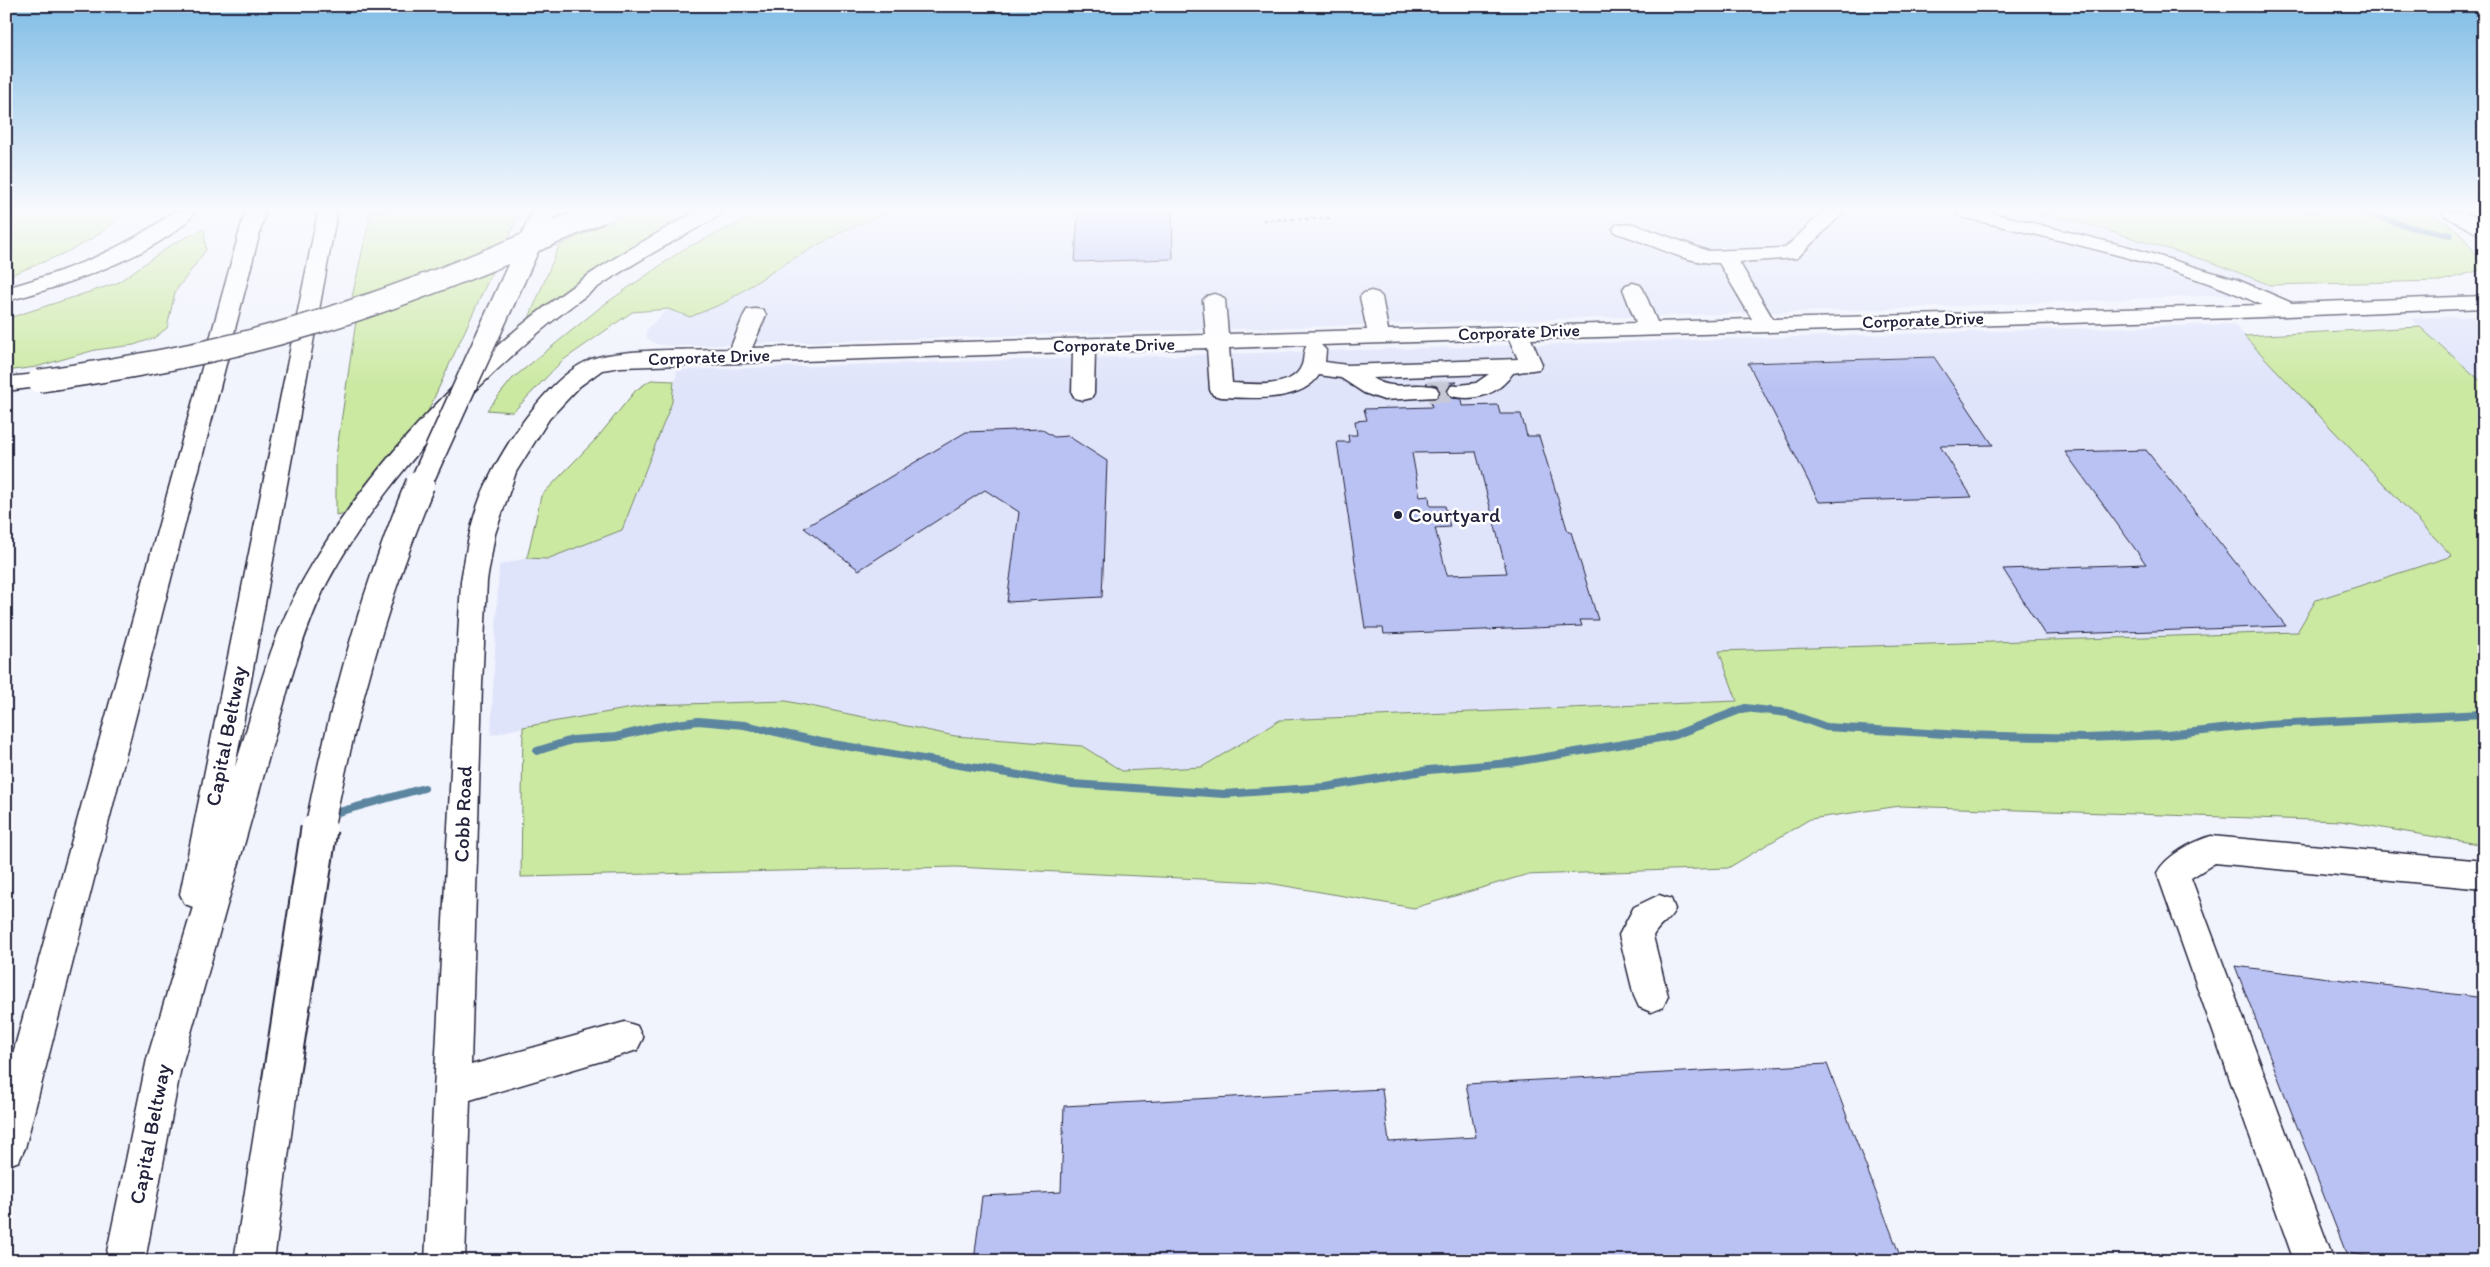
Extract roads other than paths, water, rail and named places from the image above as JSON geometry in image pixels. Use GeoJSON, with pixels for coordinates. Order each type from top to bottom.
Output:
{"type":"FeatureCollection","features":[{"type":"Feature","properties":{"kind":"main road"},"geometry":{"type":"LineString","coordinates":[[6,295],[77,271]]}},
{"type":"Feature","properties":{"kind":"main road"},"geometry":{"type":"LineString","coordinates":[[6,1148],[239,271]]}},
{"type":"Feature","properties":{"kind":"main road","name":"Capital Beltway"},"geometry":{"type":"LineString","coordinates":[[125,1261],[316,271]]}},
{"type":"Feature","properties":{"kind":"main road"},"geometry":{"type":"LineString","coordinates":[[6,384],[112,371],[183,357],[334,317],[463,271]]}},
{"type":"Feature","properties":{"kind":"main road"},"geometry":{"type":"LineString","coordinates":[[254,1261],[303,929],[326,795],[348,696],[373,609],[410,507],[439,438],[517,271]]}},
{"type":"Feature","properties":{"kind":"main road"},"geometry":{"type":"LineString","coordinates":[[161,1077],[229,837],[284,654],[305,602],[331,554],[403,456],[470,384],[532,328],[576,293],[609,271]]}},
{"type":"Feature","properties":{"kind":"main road"},"geometry":{"type":"LineString","coordinates":[[1734,271],[1766,324]]}},
{"type":"Feature","properties":{"kind":"main road"},"geometry":{"type":"LineString","coordinates":[[2191,271],[2263,296],[2287,310]]}},
{"type":"Feature","properties":{"kind":"main road"},"geometry":{"type":"LineString","coordinates":[[1633,289],[1649,328]]}},
{"type":"Feature","properties":{"kind":"main road"},"geometry":{"type":"LineString","coordinates":[[1371,297],[1378,337]]}},
{"type":"Feature","properties":{"kind":"main road"},"geometry":{"type":"LineString","coordinates":[[1214,300],[1221,390],[1285,389],[1299,382],[1313,367],[1316,360],[1313,339]]}},
{"type":"Feature","properties":{"kind":"main road","name":"Corporate Drive"},"geometry":{"type":"LineString","coordinates":[[563,390],[584,371],[607,362],[738,356],[2287,310],[2484,302]]}},
{"type":"Feature","properties":{"kind":"main road"},"geometry":{"type":"LineString","coordinates":[[738,356],[755,315]]}},
{"type":"Feature","properties":{"kind":"main road"},"geometry":{"type":"LineString","coordinates":[[1313,367],[1347,372],[1506,367],[1532,364],[1517,332]]}},
{"type":"Feature","properties":{"kind":"main road"},"geometry":{"type":"LineString","coordinates":[[1083,393],[1084,346]]}},
{"type":"Feature","properties":{"kind":"main road"},"geometry":{"type":"LineString","coordinates":[[1459,391],[1486,388],[1496,382],[1506,367]]}},
{"type":"Feature","properties":{"kind":"main road"},"geometry":{"type":"LineString","coordinates":[[1347,372],[1378,391],[1393,393],[1428,392]]}},
{"type":"Feature","properties":{"kind":"main road","name":"Cobb Road"},"geometry":{"type":"LineString","coordinates":[[446,1261],[468,684],[474,581],[482,534],[504,472],[540,415],[563,390]]}},
{"type":"Feature","properties":{"kind":"main road"},"geometry":{"type":"LineString","coordinates":[[2314,1261],[2173,873],[2211,849],[2484,875]]}},
{"type":"Feature","properties":{"kind":"main road"},"geometry":{"type":"LineString","coordinates":[[1651,996],[1636,935],[1646,917],[1659,909]]}},
{"type":"Feature","properties":{"kind":"main road"},"geometry":{"type":"LineString","coordinates":[[453,1088],[499,1073],[625,1038]]}},
{"type":"Feature","properties":{"kind":"main road"},"geometry":{"type":"LineString","coordinates":[[272,1261],[280,1083]]}},
{"type":"Feature","properties":{"kind":"waterway"},"geometry":{"type":"LineString","coordinates":[[537,751],[572,740],[616,737],[656,727],[698,721],[744,725],[821,742],[1073,784],[1224,794],[1326,787],[1429,770],[1509,763],[1672,736],[1745,708],[1788,713],[1826,727],[1962,735],[2085,738],[2167,735],[2267,724],[2484,714]]}},
{"type":"Feature","properties":{"kind":"waterway"},"geometry":{"type":"LineString","coordinates":[[328,815],[424,788]]}},
{"type":"Feature","properties":{"kind":"tunnel"},"geometry":{"type":"LineString","coordinates":[[1428,392],[1459,391]]}},
{"type":"Feature","properties":{"kind":"place","name":"Courtyard"},"geometry":{"type":"Point","coordinates":[1398,515]}}]}
